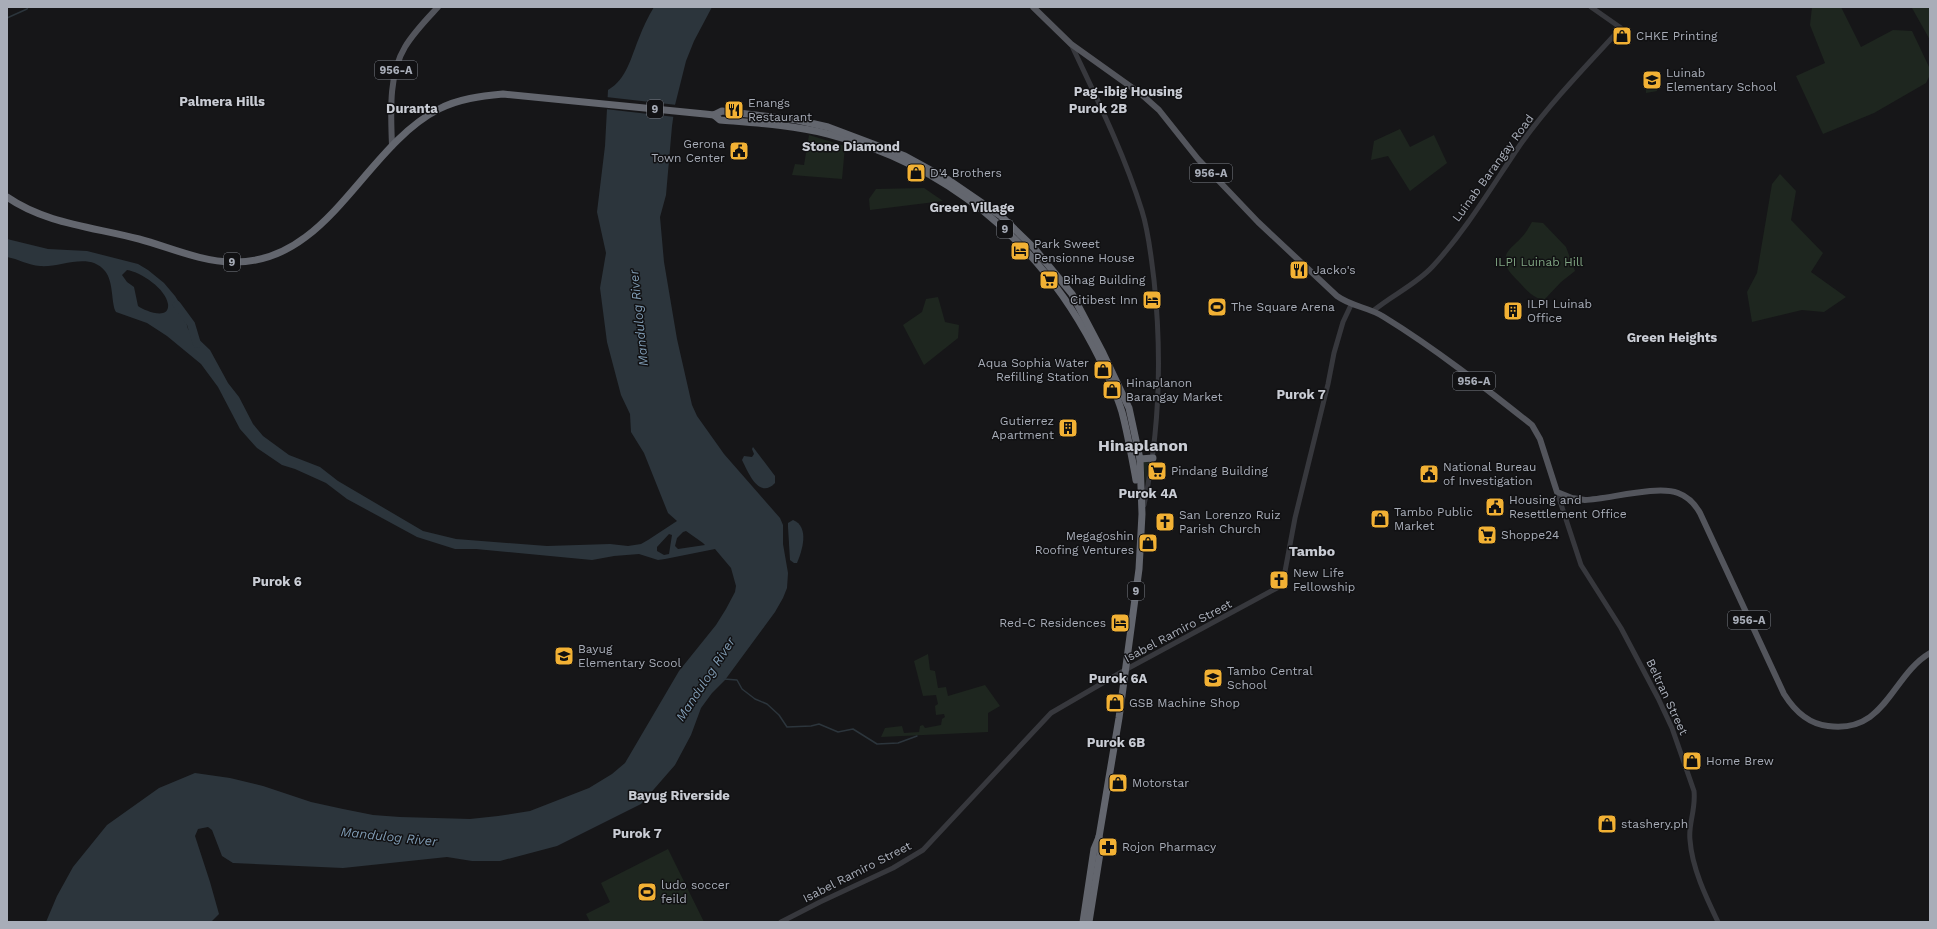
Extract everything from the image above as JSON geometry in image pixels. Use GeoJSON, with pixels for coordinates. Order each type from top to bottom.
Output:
{"type":"FeatureCollection","features":[{"type":"Feature","properties":{"kind":"highway","name":"9"},"geometry":{"type":"LineString","coordinates":[[7,197],[24,208],[59,221],[121,235],[208,259],[234,262],[260,259],[288,248],[314,231],[392,146],[420,122],[439,109],[471,98],[503,94],[705,114],[714,114],[722,111],[757,115],[828,127],[886,148],[913,160],[947,179],[1005,219],[1034,248],[1072,294],[1103,353],[1129,408],[1140,459],[1142,513],[1139,569],[1099,837],[1094,849],[1083,922]]}},
{"type":"Feature","properties":{"kind":"highway","name":"9"},"geometry":{"type":"LineString","coordinates":[[714,114],[720,120],[775,124],[827,134],[865,146],[927,172],[972,201],[1000,223],[1035,260],[1065,297],[1101,360],[1122,412],[1142,513]]}},
{"type":"Feature","properties":{"kind":"highway"},"geometry":{"type":"LineString","coordinates":[[1140,459],[1153,458]]}},
{"type":"Feature","properties":{"kind":"highway","name":"9"},"geometry":{"type":"LineString","coordinates":[[1090,922],[1101,847],[1099,837]]}},
{"type":"Feature","properties":{"kind":"main road","name":"956-A"},"geometry":{"type":"LineString","coordinates":[[392,146],[393,85],[398,61],[409,40],[438,7]]}},
{"type":"Feature","properties":{"kind":"main road","name":"956-A"},"geometry":{"type":"LineString","coordinates":[[1033,7],[1071,44],[1151,102],[1198,159],[1273,238],[1337,296],[1351,305],[1373,311],[1407,332],[1532,425],[1538,435],[1557,492],[1572,498],[1585,500],[1666,491],[1679,493],[1690,499],[1700,513],[1784,694],[1801,714],[1825,726],[1842,727],[1861,722],[1870,717],[1888,700],[1919,661],[1930,652]]}},
{"type":"Feature","properties":{"kind":"street","name":"Luinab Barangay Road"},"geometry":{"type":"LineString","coordinates":[[1373,311],[1422,276],[1434,265],[1488,193],[1538,122],[1578,73],[1621,28],[1591,7]]}},
{"type":"Feature","properties":{"kind":"street","name":"956-A"},"geometry":{"type":"LineString","coordinates":[[1071,44],[1113,134],[1142,211],[1149,240],[1156,298],[1160,374],[1153,458],[1142,513]]}},
{"type":"Feature","properties":{"kind":"street","name":"Isabel Ramiro Street"},"geometry":{"type":"LineString","coordinates":[[781,922],[893,868],[919,853],[941,832],[1050,712],[1125,670],[1220,621],[1277,588],[1283,582],[1295,518],[1328,384],[1334,353],[1343,322],[1351,305]]}},
{"type":"Feature","properties":{"kind":"street","name":"Beltran Street"},"geometry":{"type":"LineString","coordinates":[[1557,492],[1581,565],[1621,628],[1672,728],[1694,791],[1694,813],[1689,839],[1694,859],[1718,922]]}},
{"type":"Feature","properties":{"kind":"green space"},"geometry":{"type":"Polygon","coordinates":[[[1812,7],[1841,7],[1861,47],[1893,30],[1912,31],[1930,69],[1930,75],[1926,83],[1874,113],[1823,134],[1796,76],[1825,63],[1810,25],[1812,7]]]}},
{"type":"Feature","properties":{"kind":"green space"},"geometry":{"type":"Polygon","coordinates":[[[1930,7],[1930,40],[1912,8],[1930,7]]]}},
{"type":"Feature","properties":{"kind":"green space"},"geometry":{"type":"Polygon","coordinates":[[[1655,78],[1657,91],[1646,93],[1645,79],[1655,78]]]}},
{"type":"Feature","properties":{"kind":"green space"},"geometry":{"type":"Polygon","coordinates":[[[1400,129],[1410,147],[1434,135],[1447,163],[1410,191],[1388,156],[1371,160],[1374,141],[1400,129]]]}},
{"type":"Feature","properties":{"kind":"green space"},"geometry":{"type":"Polygon","coordinates":[[[809,135],[845,146],[842,179],[792,175],[795,164],[804,165],[809,135]]]}},
{"type":"Feature","properties":{"kind":"green space"},"geometry":{"type":"Polygon","coordinates":[[[1780,174],[1796,191],[1791,220],[1823,253],[1811,272],[1846,297],[1824,312],[1802,310],[1752,322],[1747,292],[1757,273],[1772,184],[1780,174]]]}},
{"type":"Feature","properties":{"kind":"green space"},"geometry":{"type":"Polygon","coordinates":[[[924,188],[943,201],[870,210],[869,199],[876,189],[924,188]]]}},
{"type":"Feature","properties":{"kind":"green space","name":"ILPI Luinab Hill"},"geometry":{"type":"Polygon","coordinates":[[[1532,222],[1543,223],[1566,247],[1575,271],[1561,282],[1544,300],[1533,296],[1525,288],[1509,271],[1505,260],[1510,249],[1524,234],[1532,222]]]}},
{"type":"Feature","properties":{"kind":"green space"},"geometry":{"type":"Polygon","coordinates":[[[938,297],[945,322],[959,325],[958,338],[924,365],[903,325],[922,312],[926,299],[938,297]]]}},
{"type":"Feature","properties":{"kind":"green space"},"geometry":{"type":"Polygon","coordinates":[[[1143,460],[1150,460],[1146,485],[1143,460]]]}},
{"type":"Feature","properties":{"kind":"green space"},"geometry":{"type":"Polygon","coordinates":[[[928,654],[930,670],[935,671],[938,688],[946,687],[948,696],[985,685],[1000,706],[988,713],[988,732],[881,737],[885,728],[902,726],[904,733],[919,732],[920,726],[923,725],[925,728],[941,725],[942,719],[945,717],[944,714],[936,715],[935,706],[938,704],[936,695],[923,696],[914,661],[928,654]]]}},
{"type":"Feature","properties":{"kind":"green space","name":"ludo soccer feild"},"geometry":{"type":"Polygon","coordinates":[[[668,849],[704,922],[590,922],[586,914],[610,902],[601,883],[668,849]]]}},
{"type":"Feature","properties":{"kind":"water","name":"Mandulog River"},"geometry":{"type":"Polygon","coordinates":[[[654,7],[712,7],[694,41],[686,61],[675,105],[666,195],[660,217],[664,262],[677,339],[692,405],[697,416],[724,454],[780,518],[783,525],[783,544],[788,573],[787,588],[775,612],[725,680],[712,693],[701,708],[691,735],[675,765],[641,804],[557,846],[500,861],[472,861],[447,857],[343,868],[233,863],[222,856],[212,830],[208,827],[198,829],[195,836],[219,914],[211,922],[46,922],[57,896],[73,867],[107,825],[159,788],[195,773],[230,778],[263,786],[311,802],[343,809],[373,815],[400,817],[470,819],[498,816],[530,811],[589,788],[612,774],[625,763],[679,671],[716,625],[735,592],[736,586],[731,568],[715,549],[658,560],[639,554],[592,560],[476,549],[455,549],[417,537],[347,499],[326,483],[295,469],[282,465],[257,448],[240,429],[218,387],[201,364],[167,336],[147,323],[116,312],[113,304],[110,281],[105,271],[98,265],[83,261],[48,266],[31,264],[7,257],[7,239],[48,249],[87,251],[138,264],[148,270],[164,283],[175,296],[182,307],[188,329],[210,350],[228,383],[239,397],[253,424],[263,436],[289,455],[320,467],[338,481],[423,531],[456,539],[547,546],[610,544],[628,546],[641,544],[677,521],[668,513],[644,453],[631,432],[630,414],[621,395],[607,342],[600,288],[606,253],[597,212],[605,146],[608,90],[620,80],[628,67],[642,30],[654,7]],[[127,270],[122,275],[127,282],[134,287],[138,306],[151,312],[165,312],[168,309],[168,304],[166,298],[158,287],[139,274],[127,270]],[[686,531],[677,538],[675,546],[678,549],[705,545],[686,531]],[[669,534],[657,547],[657,551],[664,555],[669,554],[672,535],[669,534]]]}},
{"type":"Feature","properties":{"kind":"water"},"geometry":{"type":"Polygon","coordinates":[[[753,447],[775,476],[775,483],[769,487],[764,488],[755,482],[747,471],[742,460],[744,456],[752,457],[754,454],[752,449],[753,447]]]}},
{"type":"Feature","properties":{"kind":"water"},"geometry":{"type":"Polygon","coordinates":[[[793,520],[802,528],[803,534],[801,552],[797,563],[790,560],[788,523],[793,520]]]}},
{"type":"Feature","properties":{"kind":"pier"},"geometry":{"type":"Polygon","coordinates":[[[606,97],[677,105],[675,117],[605,109],[606,97]]]}},
{"type":"Feature","properties":{"kind":"waterway"},"geometry":{"type":"LineString","coordinates":[[7,18],[27,9],[28,7]]}},
{"type":"Feature","properties":{"kind":"waterway"},"geometry":{"type":"LineString","coordinates":[[177,305],[191,324],[197,344]]}},
{"type":"Feature","properties":{"kind":"waterway"},"geometry":{"type":"LineString","coordinates":[[724,679],[737,680],[742,689],[755,699],[767,704],[779,715],[787,727],[811,726],[819,724],[838,732],[853,729],[877,744],[898,743],[917,736]]}},
{"type":"Feature","properties":{"kind":"place","name":"CHKE Printing"},"geometry":{"type":"Point","coordinates":[1622,36]}},
{"type":"Feature","properties":{"kind":"place","name":"Luinab Elementary School"},"geometry":{"type":"Point","coordinates":[1652,80]}},
{"type":"Feature","properties":{"kind":"place","name":"Enangs Restaurant"},"geometry":{"type":"Point","coordinates":[734,110]}},
{"type":"Feature","properties":{"kind":"place","name":"Gerona Town Center"},"geometry":{"type":"Point","coordinates":[739,151]}},
{"type":"Feature","properties":{"kind":"place","name":"D'4 Brothers"},"geometry":{"type":"Point","coordinates":[916,173]}},
{"type":"Feature","properties":{"kind":"place","name":"Park Sweet Pensionne House"},"geometry":{"type":"Point","coordinates":[1020,251]}},
{"type":"Feature","properties":{"kind":"place","name":"Jacko's"},"geometry":{"type":"Point","coordinates":[1299,270]}},
{"type":"Feature","properties":{"kind":"place","name":"Bihag Building"},"geometry":{"type":"Point","coordinates":[1049,280]}},
{"type":"Feature","properties":{"kind":"place","name":"Citibest Inn"},"geometry":{"type":"Point","coordinates":[1152,300]}},
{"type":"Feature","properties":{"kind":"place","name":"The Square Arena"},"geometry":{"type":"Point","coordinates":[1217,307]}},
{"type":"Feature","properties":{"kind":"place","name":"ILPI Luinab Office"},"geometry":{"type":"Point","coordinates":[1513,311]}},
{"type":"Feature","properties":{"kind":"place","name":"Aqua Sophia Water Refilling Station"},"geometry":{"type":"Point","coordinates":[1103,370]}},
{"type":"Feature","properties":{"kind":"place","name":"Hinaplanon Barangay Market"},"geometry":{"type":"Point","coordinates":[1112,390]}},
{"type":"Feature","properties":{"kind":"place","name":"Gutierrez Apartment"},"geometry":{"type":"Point","coordinates":[1068,428]}},
{"type":"Feature","properties":{"kind":"place","name":"Pindang Building"},"geometry":{"type":"Point","coordinates":[1157,471]}},
{"type":"Feature","properties":{"kind":"place","name":"National Bureau of Investigation"},"geometry":{"type":"Point","coordinates":[1429,474]}},
{"type":"Feature","properties":{"kind":"place","name":"Housing and Resettlement Office"},"geometry":{"type":"Point","coordinates":[1495,507]}},
{"type":"Feature","properties":{"kind":"place","name":"Tambo Public Market"},"geometry":{"type":"Point","coordinates":[1380,519]}},
{"type":"Feature","properties":{"kind":"place","name":"San Lorenzo Ruiz Parish Church"},"geometry":{"type":"Point","coordinates":[1165,522]}},
{"type":"Feature","properties":{"kind":"place","name":"Shoppe24"},"geometry":{"type":"Point","coordinates":[1487,535]}},
{"type":"Feature","properties":{"kind":"place","name":"Megagoshin Roofing Ventures"},"geometry":{"type":"Point","coordinates":[1148,543]}},
{"type":"Feature","properties":{"kind":"place","name":"New Life Fellowship"},"geometry":{"type":"Point","coordinates":[1279,580]}},
{"type":"Feature","properties":{"kind":"place","name":"Red-C Residences"},"geometry":{"type":"Point","coordinates":[1120,623]}},
{"type":"Feature","properties":{"kind":"place","name":"Bayug Elementary Scool"},"geometry":{"type":"Point","coordinates":[564,656]}},
{"type":"Feature","properties":{"kind":"place","name":"Tambo Central School"},"geometry":{"type":"Point","coordinates":[1213,678]}},
{"type":"Feature","properties":{"kind":"place","name":"GSB Machine Shop"},"geometry":{"type":"Point","coordinates":[1115,703]}},
{"type":"Feature","properties":{"kind":"place","name":"Home Brew"},"geometry":{"type":"Point","coordinates":[1692,761]}},
{"type":"Feature","properties":{"kind":"place","name":"Motorstar"},"geometry":{"type":"Point","coordinates":[1118,783]}},
{"type":"Feature","properties":{"kind":"place","name":"stashery.ph"},"geometry":{"type":"Point","coordinates":[1607,824]}},
{"type":"Feature","properties":{"kind":"place","name":"Rojon Pharmacy"},"geometry":{"type":"Point","coordinates":[1108,847]}},
{"type":"Feature","properties":{"kind":"place","name":"ludo soccer feild"},"geometry":{"type":"Point","coordinates":[647,892]}},
{"type":"Feature","properties":{"kind":"district","name":"Pag-ibig Housing"},"geometry":{"type":"Point","coordinates":[1128,91]}},
{"type":"Feature","properties":{"kind":"district","name":"Palmera Hills"},"geometry":{"type":"Point","coordinates":[222,101]}},
{"type":"Feature","properties":{"kind":"district","name":"Duranta"},"geometry":{"type":"Point","coordinates":[412,108]}},
{"type":"Feature","properties":{"kind":"district","name":"Purok 2B"},"geometry":{"type":"Point","coordinates":[1098,108]}},
{"type":"Feature","properties":{"kind":"district","name":"Stone Diamond"},"geometry":{"type":"Point","coordinates":[851,146]}},
{"type":"Feature","properties":{"kind":"district","name":"Green Village"},"geometry":{"type":"Point","coordinates":[972,207]}},
{"type":"Feature","properties":{"kind":"district","name":"Green Heights"},"geometry":{"type":"Point","coordinates":[1672,337]}},
{"type":"Feature","properties":{"kind":"district","name":"Purok 7"},"geometry":{"type":"Point","coordinates":[1301,394]}},
{"type":"Feature","properties":{"kind":"district","name":"Hinaplanon"},"geometry":{"type":"Point","coordinates":[1143,445]}},
{"type":"Feature","properties":{"kind":"district","name":"Purok 4A"},"geometry":{"type":"Point","coordinates":[1148,493]}},
{"type":"Feature","properties":{"kind":"district","name":"Tambo"},"geometry":{"type":"Point","coordinates":[1312,551]}},
{"type":"Feature","properties":{"kind":"district","name":"Purok 6"},"geometry":{"type":"Point","coordinates":[277,581]}},
{"type":"Feature","properties":{"kind":"district","name":"Purok 6A"},"geometry":{"type":"Point","coordinates":[1118,678]}},
{"type":"Feature","properties":{"kind":"district","name":"Purok 6B"},"geometry":{"type":"Point","coordinates":[1116,742]}},
{"type":"Feature","properties":{"kind":"district","name":"Bayug Riverside"},"geometry":{"type":"Point","coordinates":[679,795]}},
{"type":"Feature","properties":{"kind":"district","name":"Purok 7"},"geometry":{"type":"Point","coordinates":[637,833]}}]}
